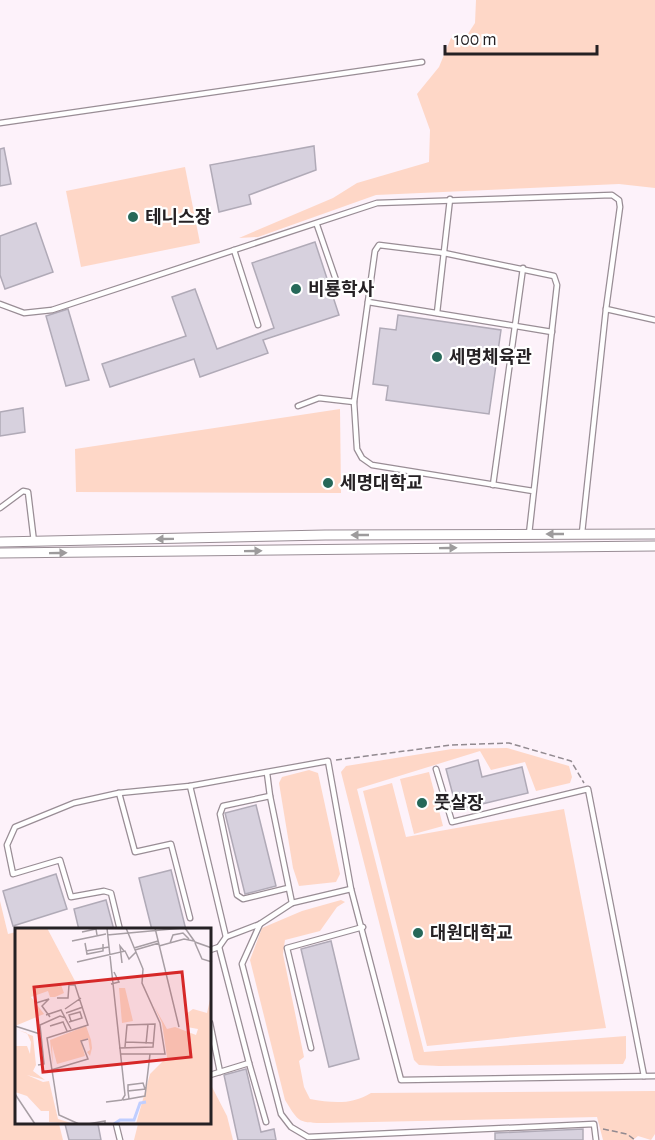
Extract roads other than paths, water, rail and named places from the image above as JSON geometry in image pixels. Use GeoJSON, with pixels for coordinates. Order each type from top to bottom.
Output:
{"type":"FeatureCollection","features":[{"type":"Feature","properties":{"kind":"street"},"geometry":{"type":"LineString","coordinates":[[528,547],[529,534]]}},
{"type":"Feature","properties":{"kind":"street"},"geometry":{"type":"LineString","coordinates":[[0,542],[277,536],[655,534]]}},
{"type":"Feature","properties":{"kind":"street"},"geometry":{"type":"LineString","coordinates":[[277,536],[277,550]]}},
{"type":"Feature","properties":{"kind":"street"},"geometry":{"type":"LineString","coordinates":[[34,542],[36,554]]}},
{"type":"Feature","properties":{"kind":"street"},"geometry":{"type":"LineString","coordinates":[[0,553],[655,546]]}},
{"type":"Feature","properties":{"kind":"lane"},"geometry":{"type":"LineString","coordinates":[[0,123],[422,62]]}},
{"type":"Feature","properties":{"kind":"lane"},"geometry":{"type":"LineString","coordinates":[[0,304],[24,313],[52,310],[317,225],[377,203],[612,195],[619,200],[620,207],[606,309],[582,534]]}},
{"type":"Feature","properties":{"kind":"lane"},"geometry":{"type":"LineString","coordinates":[[437,313],[450,200]]}},
{"type":"Feature","properties":{"kind":"lane"},"geometry":{"type":"LineString","coordinates":[[317,225],[337,283]]}},
{"type":"Feature","properties":{"kind":"lane"},"geometry":{"type":"LineString","coordinates":[[529,534],[557,285],[554,276],[444,253],[379,245],[375,251],[354,402],[357,449],[362,458],[372,465],[533,491]]}},
{"type":"Feature","properties":{"kind":"lane"},"geometry":{"type":"LineString","coordinates":[[234,250],[258,325]]}},
{"type":"Feature","properties":{"kind":"lane"},"geometry":{"type":"LineString","coordinates":[[493,485],[523,268]]}},
{"type":"Feature","properties":{"kind":"lane"},"geometry":{"type":"LineString","coordinates":[[368,302],[552,332]]}},
{"type":"Feature","properties":{"kind":"lane"},"geometry":{"type":"LineString","coordinates":[[606,309],[655,320]]}},
{"type":"Feature","properties":{"kind":"lane"},"geometry":{"type":"LineString","coordinates":[[298,406],[319,398],[354,402]]}},
{"type":"Feature","properties":{"kind":"lane"},"geometry":{"type":"LineString","coordinates":[[0,508],[23,491],[28,492],[34,542]]}},
{"type":"Feature","properties":{"kind":"lane"},"geometry":{"type":"LineString","coordinates":[[120,928],[111,893],[104,891],[70,897],[60,860],[13,874],[7,844],[15,827],[74,803],[119,792],[190,786],[328,761],[351,889],[363,927],[401,1080],[655,1076]]}},
{"type":"Feature","properties":{"kind":"lane"},"geometry":{"type":"LineString","coordinates":[[436,768],[452,822],[588,789],[644,1076]]}},
{"type":"Feature","properties":{"kind":"lane"},"geometry":{"type":"LineString","coordinates":[[267,773],[292,903]]}},
{"type":"Feature","properties":{"kind":"lane"},"geometry":{"type":"LineString","coordinates":[[190,786],[226,937]]}},
{"type":"Feature","properties":{"kind":"lane"},"geometry":{"type":"LineString","coordinates":[[119,792],[135,852],[171,844],[190,918]]}},
{"type":"Feature","properties":{"kind":"lane"},"geometry":{"type":"LineString","coordinates":[[270,796],[223,806],[220,814],[237,895],[243,899],[288,888]]}},
{"type":"Feature","properties":{"kind":"lane"},"geometry":{"type":"LineString","coordinates":[[212,949],[219,947],[226,937],[260,924],[292,903],[351,889]]}},
{"type":"Feature","properties":{"kind":"lane"},"geometry":{"type":"LineString","coordinates":[[260,924],[242,964],[281,1114],[291,1127],[308,1137],[365,1138],[594,1124],[596,1140]]}},
{"type":"Feature","properties":{"kind":"lane"},"geometry":{"type":"LineString","coordinates":[[311,1048],[287,948],[363,927]]}},
{"type":"Feature","properties":{"kind":"lane"},"geometry":{"type":"LineString","coordinates":[[219,947],[266,1122]]}},
{"type":"Feature","properties":{"kind":"lane"},"geometry":{"type":"LineString","coordinates":[[213,1048],[220,1072]]}},
{"type":"Feature","properties":{"kind":"lane"},"geometry":{"type":"LineString","coordinates":[[212,1074],[249,1063]]}},
{"type":"Feature","properties":{"kind":"lane"},"geometry":{"type":"LineString","coordinates":[[116,1125],[120,1140]]}},
{"type":"Feature","properties":{"kind":"place","name":"테니스장"},"geometry":{"type":"Point","coordinates":[133,217]}},
{"type":"Feature","properties":{"kind":"place","name":"비룡학사"},"geometry":{"type":"Point","coordinates":[296,289]}},
{"type":"Feature","properties":{"kind":"place","name":"세명체육관"},"geometry":{"type":"Point","coordinates":[437,357]}},
{"type":"Feature","properties":{"kind":"place","name":"세명대학교"},"geometry":{"type":"Point","coordinates":[328,483]}},
{"type":"Feature","properties":{"kind":"place","name":"풋살장"},"geometry":{"type":"Point","coordinates":[422,803]}},
{"type":"Feature","properties":{"kind":"place","name":"대원대학교"},"geometry":{"type":"Point","coordinates":[418,933]}}]}
